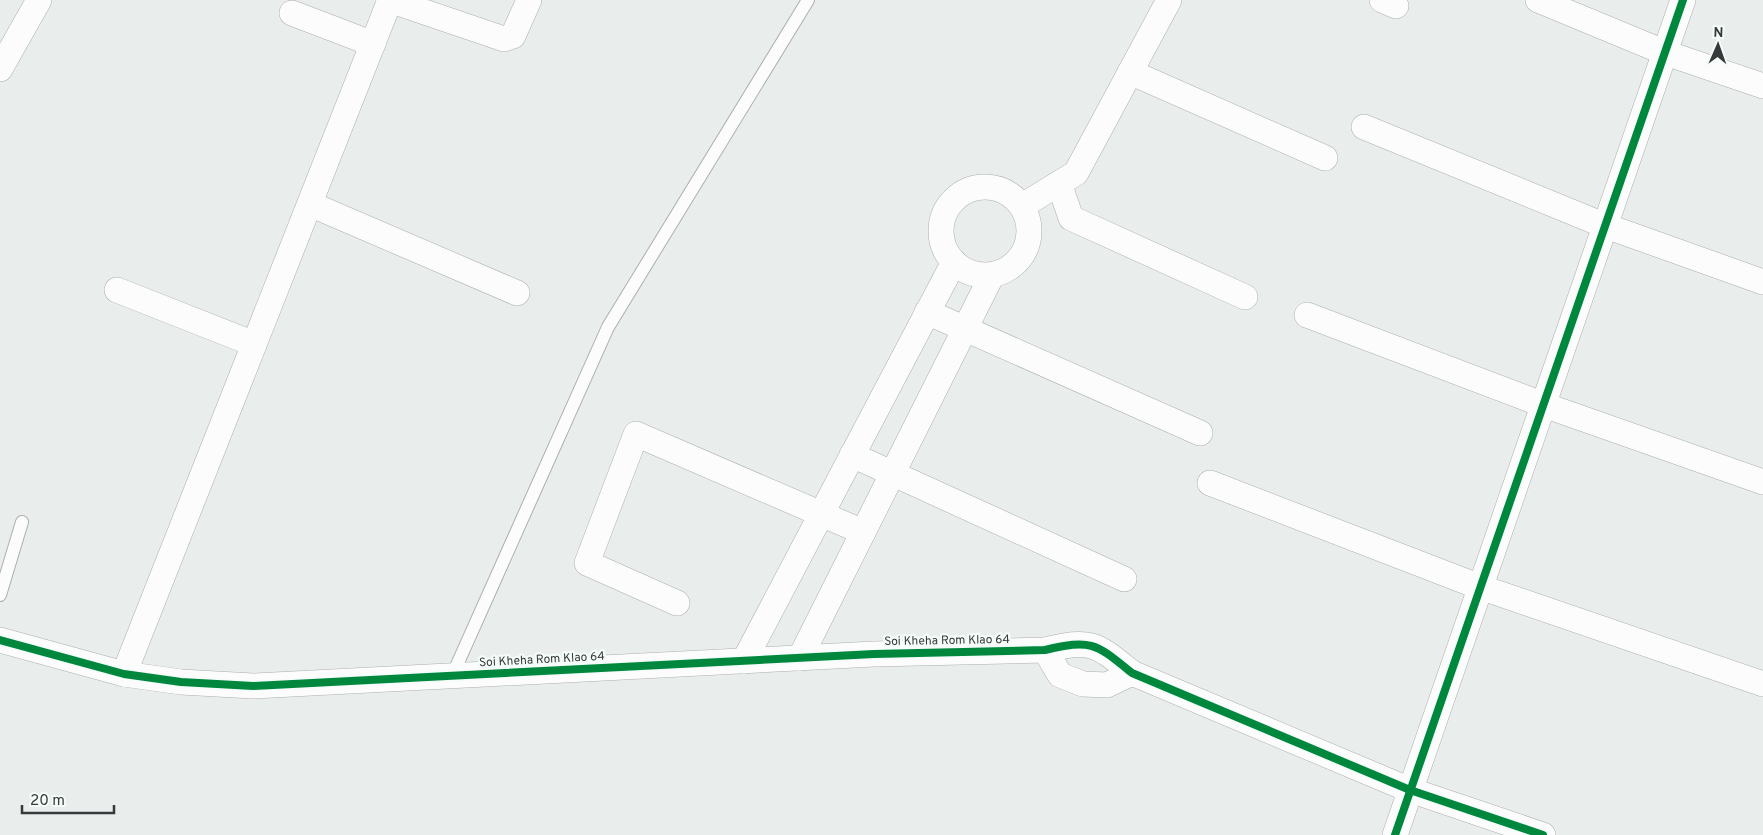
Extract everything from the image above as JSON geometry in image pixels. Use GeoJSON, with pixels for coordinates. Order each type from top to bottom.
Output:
{"type":"FeatureCollection","features":[{"type":"Feature","properties":{"kind":"street"},"geometry":{"type":"LineString","coordinates":[[0,69],[39,0]]}},
{"type":"Feature","properties":{"kind":"street"},"geometry":{"type":"LineString","coordinates":[[124,674],[390,0],[504,38],[514,36],[529,0]]}},
{"type":"Feature","properties":{"kind":"street"},"geometry":{"type":"LineString","coordinates":[[1022,206],[1076,173],[1169,0]]}},
{"type":"Feature","properties":{"kind":"street"},"geometry":{"type":"LineString","coordinates":[[1538,0],[1666,52],[1763,86]]}},
{"type":"Feature","properties":{"kind":"street"},"geometry":{"type":"LineString","coordinates":[[1395,835],[1683,0]]}},
{"type":"Feature","properties":{"kind":"street"},"geometry":{"type":"LineString","coordinates":[[292,13],[374,44]]}},
{"type":"Feature","properties":{"kind":"street"},"geometry":{"type":"LineString","coordinates":[[1130,72],[1325,158]]}},
{"type":"Feature","properties":{"kind":"street"},"geometry":{"type":"LineString","coordinates":[[1364,127],[1606,226],[1763,282]]}},
{"type":"Feature","properties":{"kind":"street"},"geometry":{"type":"LineString","coordinates":[[1060,183],[1071,218],[1245,297]]}},
{"type":"Feature","properties":{"kind":"street"},"geometry":{"type":"LineString","coordinates":[[989,186],[1004,190],[1017,200],[1026,212],[1030,225],[1030,239],[1025,252],[1016,263],[992,275],[978,275],[965,270],[954,262],[945,250],[941,235],[942,219],[948,205],[960,194],[974,188],[989,186]]}},
{"type":"Feature","properties":{"kind":"street"},"geometry":{"type":"LineString","coordinates":[[310,204],[517,293]]}},
{"type":"Feature","properties":{"kind":"street"},"geometry":{"type":"LineString","coordinates":[[744,661],[954,262]]}},
{"type":"Feature","properties":{"kind":"street"},"geometry":{"type":"LineString","coordinates":[[800,658],[992,275]]}},
{"type":"Feature","properties":{"kind":"street"},"geometry":{"type":"LineString","coordinates":[[117,290],[254,344]]}},
{"type":"Feature","properties":{"kind":"street"},"geometry":{"type":"LineString","coordinates":[[927,312],[1200,433]]}},
{"type":"Feature","properties":{"kind":"street"},"geometry":{"type":"LineString","coordinates":[[1307,315],[1544,405],[1763,482]]}},
{"type":"Feature","properties":{"kind":"street"},"geometry":{"type":"LineString","coordinates":[[677,603],[587,563],[636,434],[863,532]]}},
{"type":"Feature","properties":{"kind":"street"},"geometry":{"type":"LineString","coordinates":[[852,455],[1124,578]]}},
{"type":"Feature","properties":{"kind":"street"},"geometry":{"type":"LineString","coordinates":[[1210,483],[1480,587],[1763,684]]}},
{"type":"Feature","properties":{"kind":"street","name":"Soi Kheha Rom Klao 64"},"geometry":{"type":"LineString","coordinates":[[0,640],[124,674],[182,682],[253,686],[874,654],[1045,650],[1072,644],[1090,645],[1104,651],[1132,673]]}},
{"type":"Feature","properties":{"kind":"street"},"geometry":{"type":"LineString","coordinates":[[1045,650],[1060,675],[1083,684],[1107,685],[1132,673],[1410,790],[1543,835]]}},
{"type":"Feature","properties":{"kind":"lane"},"geometry":{"type":"LineString","coordinates":[[452,676],[608,327],[808,0]]}},
{"type":"Feature","properties":{"kind":"lane"},"geometry":{"type":"LineString","coordinates":[[0,595],[22,522]]}},
{"type":"Feature","properties":{"kind":"cycle path"},"geometry":{"type":"LineString","coordinates":[[1395,835],[1683,0]]}},
{"type":"Feature","properties":{"kind":"cycle path"},"geometry":{"type":"LineString","coordinates":[[0,640],[124,674],[181,682],[253,686],[874,654],[1045,650],[1073,645],[1092,646],[1109,655],[1132,673],[1410,790],[1543,835]]}}]}
